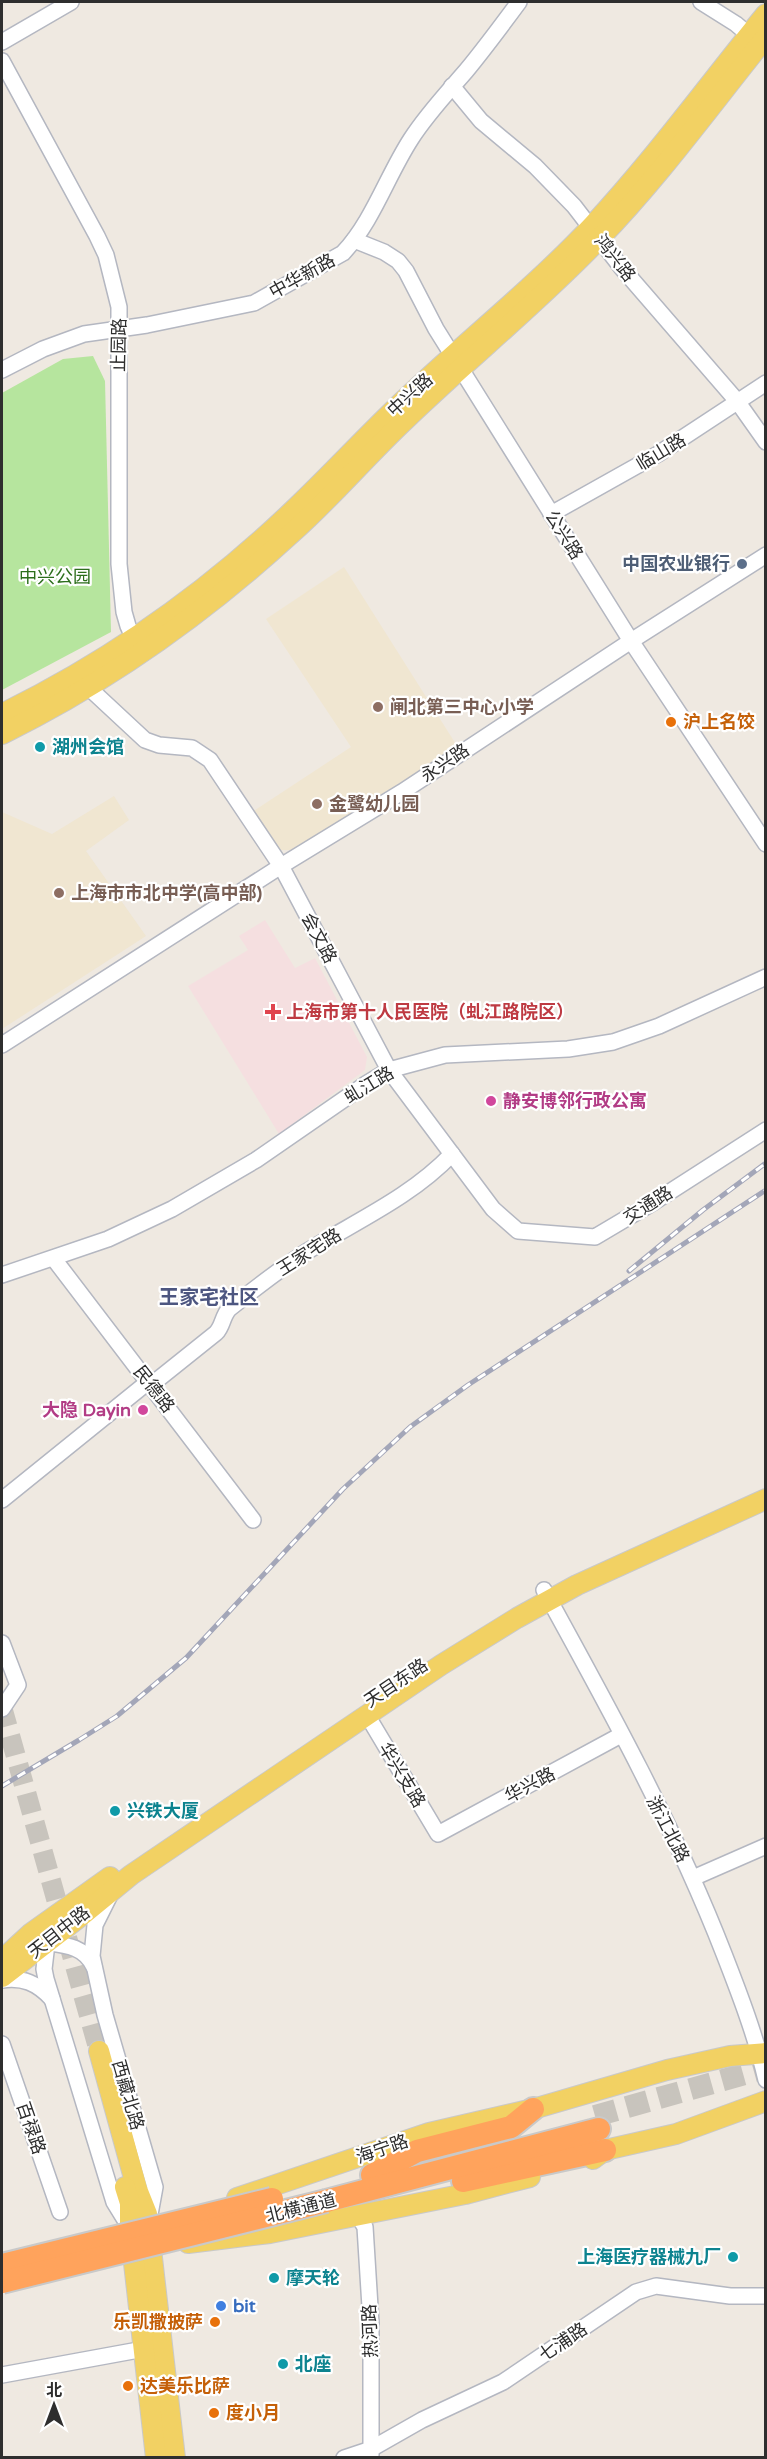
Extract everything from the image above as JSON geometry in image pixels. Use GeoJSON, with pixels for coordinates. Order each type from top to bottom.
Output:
{"type":"FeatureCollection","features":[{"type":"Feature","properties":{"kind":"highway"},"geometry":{"type":"LineString","coordinates":[[372,2175],[417,2151],[511,2127],[533,2109]]}},
{"type":"Feature","properties":{"kind":"highway","name":"北横通道"},"geometry":{"type":"LineString","coordinates":[[2,2284],[325,2194],[372,2175],[600,2132]]}},
{"type":"Feature","properties":{"kind":"highway","name":"北横通道"},"geometry":{"type":"LineString","coordinates":[[2,2265],[325,2194],[402,2182],[425,2187],[600,2132]]}},
{"type":"Feature","properties":{"kind":"main road","name":"中兴路"},"geometry":{"type":"LineString","coordinates":[[2,734],[88,687],[138,647],[285,518],[400,404],[518,316],[595,233],[664,166],[760,41],[765,14]]}},
{"type":"Feature","properties":{"kind":"main road","name":"中兴路"},"geometry":{"type":"LineString","coordinates":[[2,714],[71,678],[138,647]]}},
{"type":"Feature","properties":{"kind":"main road","name":"天目东路"},"geometry":{"type":"LineString","coordinates":[[116,1886],[547,1594],[765,1488]]}},
{"type":"Feature","properties":{"kind":"main road","name":"天目东路"},"geometry":{"type":"LineString","coordinates":[[50,1920],[361,1706],[511,1608],[765,1499]]}},
{"type":"Feature","properties":{"kind":"main road","name":"天目中路"},"geometry":{"type":"LineString","coordinates":[[2,1978],[116,1886]]}},
{"type":"Feature","properties":{"kind":"main road","name":"天目中路"},"geometry":{"type":"LineString","coordinates":[[2,1960],[24,1939],[50,1920]]}},
{"type":"Feature","properties":{"kind":"main road","name":"西藏北路"},"geometry":{"type":"LineString","coordinates":[[93,2053],[139,2225],[175,2457]]}},
{"type":"Feature","properties":{"kind":"main road","name":"海宁路"},"geometry":{"type":"LineString","coordinates":[[2,2259],[210,2207],[429,2133],[533,2109],[667,2070],[730,2056],[763,2053]]}},
{"type":"Feature","properties":{"kind":"main road"},"geometry":{"type":"LineString","coordinates":[[2,2284],[186,2243],[270,2233],[477,2191],[581,2164],[600,2132],[676,2134],[765,2101]]}},
{"type":"Feature","properties":{"kind":"main road","name":"西藏北路"},"geometry":{"type":"LineString","coordinates":[[143,2253],[144,2349],[156,2457]]}},
{"type":"Feature","properties":{"kind":"street"},"geometry":{"type":"LineString","coordinates":[[2,42],[71,2]]}},
{"type":"Feature","properties":{"kind":"street","name":"中华新路"},"geometry":{"type":"LineString","coordinates":[[2,370],[43,349],[84,334],[168,321],[254,303],[343,253],[354,240],[412,137],[494,37],[519,2]]}},
{"type":"Feature","properties":{"kind":"street"},"geometry":{"type":"LineString","coordinates":[[701,2],[760,41]]}},
{"type":"Feature","properties":{"kind":"street","name":"止园路"},"geometry":{"type":"LineString","coordinates":[[2,61],[106,255],[119,307],[118,547],[124,612],[138,647]]}},
{"type":"Feature","properties":{"kind":"street","name":"鸿兴路"},"geometry":{"type":"LineString","coordinates":[[452,86],[481,121],[535,166],[574,206],[621,267],[737,401],[765,442]]}},
{"type":"Feature","properties":{"kind":"street","name":"公兴路"},"geometry":{"type":"LineString","coordinates":[[354,240],[384,252],[398,261],[406,271],[456,362],[630,640],[765,844]]}},
{"type":"Feature","properties":{"kind":"street","name":"临山路"},"geometry":{"type":"LineString","coordinates":[[551,513],[658,454],[765,383]]}},
{"type":"Feature","properties":{"kind":"street","name":"永兴路"},"geometry":{"type":"LineString","coordinates":[[2,1045],[402,792],[630,640],[765,555]]}},
{"type":"Feature","properties":{"kind":"street","name":"会文路"},"geometry":{"type":"LineString","coordinates":[[88,687],[145,740],[159,745],[192,748],[210,760],[281,867],[389,1070],[493,1209],[518,1231]]}},
{"type":"Feature","properties":{"kind":"street","name":"虬江路"},"geometry":{"type":"LineString","coordinates":[[2,1275],[108,1239],[172,1209],[256,1160],[389,1070],[445,1055],[568,1049],[613,1042],[659,1026],[765,977]]}},
{"type":"Feature","properties":{"kind":"street","name":"交通路"},"geometry":{"type":"LineString","coordinates":[[518,1231],[595,1237],[654,1202],[765,1130]]}},
{"type":"Feature","properties":{"kind":"street","name":"王家宅路"},"geometry":{"type":"LineString","coordinates":[[2,1500],[216,1333],[222,1326],[224,1316],[229,1309],[272,1276],[416,1186],[452,1154]]}},
{"type":"Feature","properties":{"kind":"street","name":"民德路"},"geometry":{"type":"LineString","coordinates":[[54,1258],[253,1520]]}},
{"type":"Feature","properties":{"kind":"street","name":"浙江北路"},"geometry":{"type":"LineString","coordinates":[[547,1594],[693,1878],[763,2053],[765,2079]]}},
{"type":"Feature","properties":{"kind":"street"},"geometry":{"type":"LineString","coordinates":[[2,1642],[18,1685],[2,1709]]}},
{"type":"Feature","properties":{"kind":"street","name":"华兴支路"},"geometry":{"type":"LineString","coordinates":[[367,1715],[438,1834]]}},
{"type":"Feature","properties":{"kind":"street","name":"华兴路"},"geometry":{"type":"LineString","coordinates":[[438,1834],[621,1735]]}},
{"type":"Feature","properties":{"kind":"street"},"geometry":{"type":"LineString","coordinates":[[693,1878],[765,1846]]}},
{"type":"Feature","properties":{"kind":"street","name":"西藏北路"},"geometry":{"type":"LineString","coordinates":[[50,1920],[45,1964],[46,1979],[114,2202],[139,2225],[155,2187],[105,2015],[94,1966],[92,1945],[95,1925],[116,1886]]}},
{"type":"Feature","properties":{"kind":"street"},"geometry":{"type":"LineString","coordinates":[[24,1939],[67,1946],[85,1952],[94,1966]]}},
{"type":"Feature","properties":{"kind":"street"},"geometry":{"type":"LineString","coordinates":[[45,1964],[53,1950],[67,1946]]}},
{"type":"Feature","properties":{"kind":"street"},"geometry":{"type":"LineString","coordinates":[[2,1978],[21,1978],[28,1981],[54,2002]]}},
{"type":"Feature","properties":{"kind":"street","name":"百禄路"},"geometry":{"type":"LineString","coordinates":[[2,2044],[60,2212]]}},
{"type":"Feature","properties":{"kind":"street","name":"热河路"},"geometry":{"type":"LineString","coordinates":[[357,2214],[365,2228],[371,2323],[371,2453]]}},
{"type":"Feature","properties":{"kind":"street","name":"七浦路"},"geometry":{"type":"LineString","coordinates":[[344,2457],[371,2453],[422,2420],[503,2382],[636,2292],[656,2286],[730,2296],[765,2296]]}},
{"type":"Feature","properties":{"kind":"street"},"geometry":{"type":"LineString","coordinates":[[2,2374],[144,2349]]}},
{"type":"Feature","properties":{"kind":"shaded area","name":"闸北第三中心小学"},"geometry":{"type":"Polygon","coordinates":[[[344,567],[459,749],[295,850],[278,850],[252,812],[351,747],[266,619],[344,567]]]}},
{"type":"Feature","properties":{"kind":"shaded area","name":"上海市市北中学(高中部)"},"geometry":{"type":"Polygon","coordinates":[[[114,796],[129,820],[86,851],[146,936],[2,1029],[2,812],[52,834],[114,796]]]}},
{"type":"Feature","properties":{"kind":"shaded area","name":"上海市第十人民医院（虬江路院区）"},"geometry":{"type":"Polygon","coordinates":[[[265,920],[295,968],[315,958],[367,1057],[365,1070],[279,1134],[188,986],[248,950],[239,936],[265,920]]]}},
{"type":"Feature","properties":{"kind":"green space","name":"中兴公园"},"geometry":{"type":"Polygon","coordinates":[[[93,356],[105,381],[111,632],[2,690],[2,393],[63,359],[93,356]]]}},
{"type":"Feature","properties":{"kind":"tunnel"},"geometry":{"type":"LineString","coordinates":[[2,1707],[99,2051]]}},
{"type":"Feature","properties":{"kind":"tunnel"},"geometry":{"type":"LineString","coordinates":[[595,2116],[766,2068]]}},
{"type":"Feature","properties":{"kind":"railway"},"geometry":{"type":"LineString","coordinates":[[629,1271],[703,1210],[766,1163]]}},
{"type":"Feature","properties":{"kind":"railway"},"geometry":{"type":"LineString","coordinates":[[2,1786],[117,1716],[186,1658],[343,1489],[410,1427],[468,1385],[766,1190]]}},
{"type":"Feature","properties":{"kind":"place","name":"中国农业银行"},"geometry":{"type":"Point","coordinates":[742,564]}},
{"type":"Feature","properties":{"kind":"place","name":"闸北第三中心小学"},"geometry":{"type":"Point","coordinates":[378,707]}},
{"type":"Feature","properties":{"kind":"place","name":"沪上名饺"},"geometry":{"type":"Point","coordinates":[671,722]}},
{"type":"Feature","properties":{"kind":"place","name":"湖州会馆"},"geometry":{"type":"Point","coordinates":[40,747]}},
{"type":"Feature","properties":{"kind":"place","name":"金鹭幼儿园"},"geometry":{"type":"Point","coordinates":[317,804]}},
{"type":"Feature","properties":{"kind":"place","name":"上海市市北中学(高中部)"},"geometry":{"type":"Point","coordinates":[59,893]}},
{"type":"Feature","properties":{"kind":"place","name":"上海市第十人民医院（虬江路院区）"},"geometry":{"type":"Point","coordinates":[273,1012]}},
{"type":"Feature","properties":{"kind":"place","name":"静安博邻行政公寓"},"geometry":{"type":"Point","coordinates":[491,1101]}},
{"type":"Feature","properties":{"kind":"place","name":"大隐 Dayin"},"geometry":{"type":"Point","coordinates":[143,1410]}},
{"type":"Feature","properties":{"kind":"place","name":"兴铁大厦"},"geometry":{"type":"Point","coordinates":[115,1811]}},
{"type":"Feature","properties":{"kind":"place","name":"上海医疗器械九厂"},"geometry":{"type":"Point","coordinates":[733,2257]}},
{"type":"Feature","properties":{"kind":"place","name":"摩天轮"},"geometry":{"type":"Point","coordinates":[274,2278]}},
{"type":"Feature","properties":{"kind":"place","name":"bit"},"geometry":{"type":"Point","coordinates":[221,2306]}},
{"type":"Feature","properties":{"kind":"place","name":"乐凯撒披萨"},"geometry":{"type":"Point","coordinates":[215,2322]}},
{"type":"Feature","properties":{"kind":"place","name":"北座"},"geometry":{"type":"Point","coordinates":[283,2364]}},
{"type":"Feature","properties":{"kind":"place","name":"达美乐比萨"},"geometry":{"type":"Point","coordinates":[128,2386]}},
{"type":"Feature","properties":{"kind":"place","name":"度小月"},"geometry":{"type":"Point","coordinates":[214,2413]}},
{"type":"Feature","properties":{"kind":"district","name":"王家宅社区"},"geometry":{"type":"Point","coordinates":[209,1297]}}]}
